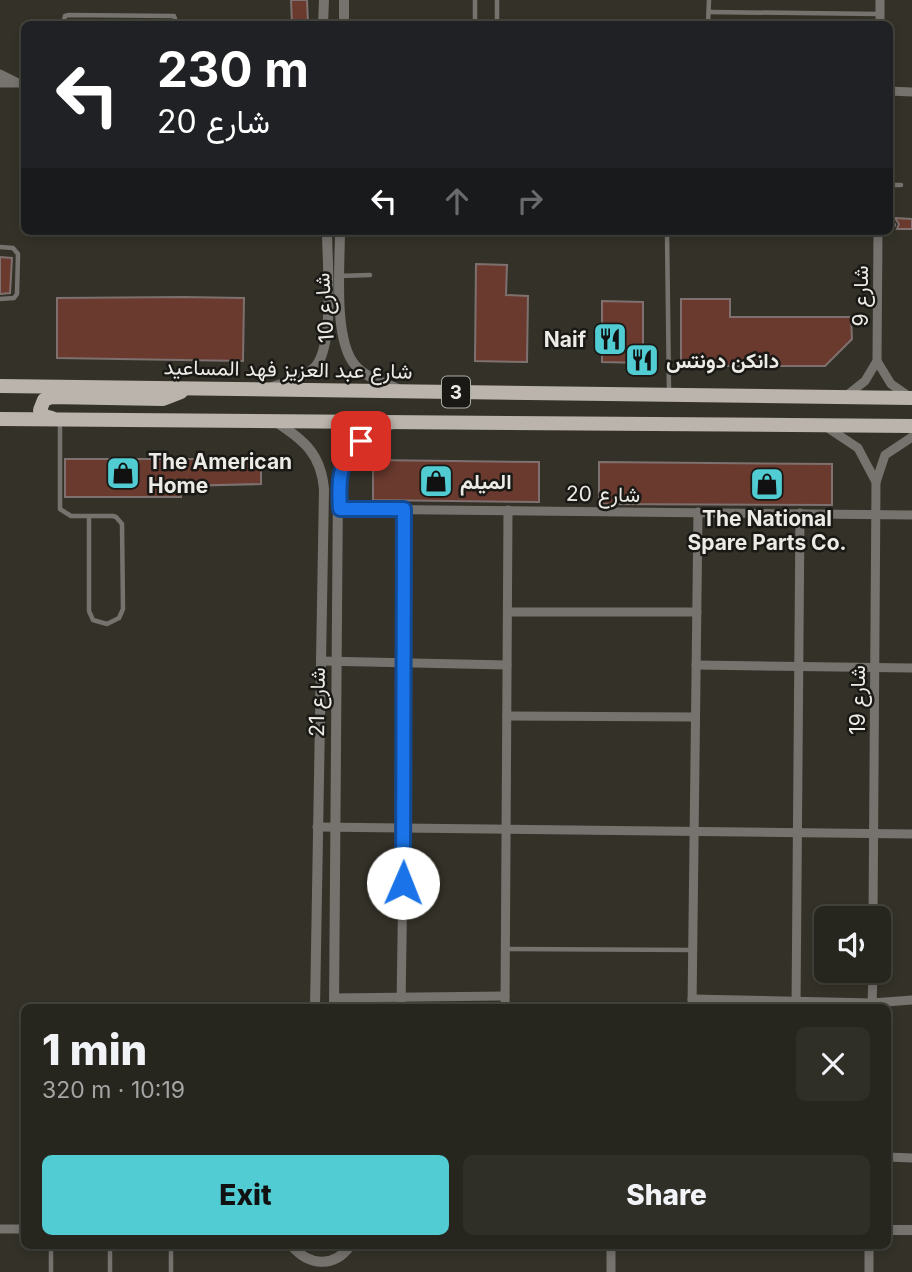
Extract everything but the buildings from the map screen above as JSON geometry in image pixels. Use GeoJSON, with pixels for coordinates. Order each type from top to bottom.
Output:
{"type":"FeatureCollection","features":[{"type":"Feature","properties":{"kind":"main road","name":"شارع عبد العزيز فهد المساعيد"},"geometry":{"type":"LineString","coordinates":[[0,386],[912,398]]}},
{"type":"Feature","properties":{"kind":"main road"},"geometry":{"type":"LineString","coordinates":[[56,419],[44,416],[40,410],[44,400],[51,397],[163,398],[189,388]]}},
{"type":"Feature","properties":{"kind":"main road","name":"3"},"geometry":{"type":"LineString","coordinates":[[0,419],[912,426]]}},
{"type":"Feature","properties":{"kind":"street"},"geometry":{"type":"LineString","coordinates":[[323,21],[324,0]]}},
{"type":"Feature","properties":{"kind":"street"},"geometry":{"type":"LineString","coordinates":[[344,0],[344,21]]}},
{"type":"Feature","properties":{"kind":"street"},"geometry":{"type":"LineString","coordinates":[[880,0],[880,21]]}},
{"type":"Feature","properties":{"kind":"street"},"geometry":{"type":"LineString","coordinates":[[0,74],[21,83]]}},
{"type":"Feature","properties":{"kind":"street"},"geometry":{"type":"LineString","coordinates":[[0,83],[21,83]]}},
{"type":"Feature","properties":{"kind":"street"},"geometry":{"type":"LineString","coordinates":[[893,91],[912,92]]}},
{"type":"Feature","properties":{"kind":"street","name":"شارع 10"},"geometry":{"type":"LineString","coordinates":[[271,388],[307,374],[319,360],[325,344],[327,235]]}},
{"type":"Feature","properties":{"kind":"street","name":"شارع 10"},"geometry":{"type":"LineString","coordinates":[[340,235],[343,340],[350,359],[369,377],[404,391]]}},
{"type":"Feature","properties":{"kind":"street","name":"شارع 9"},"geometry":{"type":"LineString","coordinates":[[877,361],[878,235]]}},
{"type":"Feature","properties":{"kind":"street"},"geometry":{"type":"LineString","coordinates":[[844,398],[865,381],[877,361],[891,384],[912,398]]}},
{"type":"Feature","properties":{"kind":"street","name":"شارع 21"},"geometry":{"type":"LineString","coordinates":[[276,422],[303,440],[322,470],[315,1004]]}},
{"type":"Feature","properties":{"kind":"street","name":"شارع 21"},"geometry":{"type":"LineString","coordinates":[[334,1003],[340,509],[338,484],[343,463],[361,441],[393,423]]}},
{"type":"Feature","properties":{"kind":"street","name":"شارع 19"},"geometry":{"type":"LineString","coordinates":[[823,426],[858,448],[876,482]]}},
{"type":"Feature","properties":{"kind":"street","name":"شارع 19"},"geometry":{"type":"LineString","coordinates":[[873,906],[876,482],[886,456],[912,437]]}},
{"type":"Feature","properties":{"kind":"street","name":"شارع 20"},"geometry":{"type":"LineString","coordinates":[[340,509],[912,514]]}},
{"type":"Feature","properties":{"kind":"street"},"geometry":{"type":"LineString","coordinates":[[401,1004],[406,665],[404,509]]}},
{"type":"Feature","properties":{"kind":"street"},"geometry":{"type":"LineString","coordinates":[[505,1004],[508,510]]}},
{"type":"Feature","properties":{"kind":"street"},"geometry":{"type":"LineString","coordinates":[[698,512],[692,1003],[744,1004]]}},
{"type":"Feature","properties":{"kind":"street"},"geometry":{"type":"LineString","coordinates":[[796,1004],[800,513]]}},
{"type":"Feature","properties":{"kind":"street"},"geometry":{"type":"LineString","coordinates":[[508,612],[697,612]]}},
{"type":"Feature","properties":{"kind":"street"},"geometry":{"type":"LineString","coordinates":[[321,662],[507,664]]}},
{"type":"Feature","properties":{"kind":"street"},"geometry":{"type":"LineString","coordinates":[[696,664],[912,668]]}},
{"type":"Feature","properties":{"kind":"street"},"geometry":{"type":"LineString","coordinates":[[507,716],[695,717]]}},
{"type":"Feature","properties":{"kind":"street"},"geometry":{"type":"LineString","coordinates":[[317,827],[912,834]]}},
{"type":"Feature","properties":{"kind":"street"},"geometry":{"type":"LineString","coordinates":[[872,1004],[873,983]]}},
{"type":"Feature","properties":{"kind":"street"},"geometry":{"type":"LineString","coordinates":[[334,1003],[401,995],[505,996]]}},
{"type":"Feature","properties":{"kind":"street"},"geometry":{"type":"LineString","coordinates":[[885,1004],[912,1000]]}},
{"type":"Feature","properties":{"kind":"street"},"geometry":{"type":"LineString","coordinates":[[891,1157],[912,1158]]}},
{"type":"Feature","properties":{"kind":"street"},"geometry":{"type":"LineString","coordinates":[[0,1229],[21,1229]]}},
{"type":"Feature","properties":{"kind":"street"},"geometry":{"type":"LineString","coordinates":[[891,1230],[912,1230]]}},
{"type":"Feature","properties":{"kind":"street"},"geometry":{"type":"LineString","coordinates":[[295,1249],[305,1258],[312,1272]]}},
{"type":"Feature","properties":{"kind":"street"},"geometry":{"type":"LineString","coordinates":[[335,1272],[340,1257],[347,1249]]}},
{"type":"Feature","properties":{"kind":"street"},"geometry":{"type":"LineString","coordinates":[[611,1249],[611,1272]]}},
{"type":"Feature","properties":{"kind":"street"},"geometry":{"type":"LineString","coordinates":[[869,1249],[869,1272]]}},
{"type":"Feature","properties":{"kind":"street"},"geometry":{"type":"LineString","coordinates":[[305,1258],[328,1262],[340,1257]]}},
{"type":"Feature","properties":{"kind":"lane"},"geometry":{"type":"LineString","coordinates":[[475,0],[475,21]]}},
{"type":"Feature","properties":{"kind":"lane"},"geometry":{"type":"LineString","coordinates":[[497,0],[498,21]]}},
{"type":"Feature","properties":{"kind":"lane"},"geometry":{"type":"LineString","coordinates":[[708,21],[709,0]]}},
{"type":"Feature","properties":{"kind":"lane"},"geometry":{"type":"LineString","coordinates":[[709,12],[880,14]]}},
{"type":"Feature","properties":{"kind":"lane"},"geometry":{"type":"LineString","coordinates":[[65,21],[67,16],[108,15],[174,16],[176,21]]}},
{"type":"Feature","properties":{"kind":"lane"},"geometry":{"type":"LineString","coordinates":[[893,185],[901,185]]}},
{"type":"Feature","properties":{"kind":"lane"},"geometry":{"type":"LineString","coordinates":[[667,235],[668,395]]}},
{"type":"Feature","properties":{"kind":"lane"},"geometry":{"type":"LineString","coordinates":[[0,247],[13,248],[18,254],[17,294],[14,298],[0,299]]}},
{"type":"Feature","properties":{"kind":"lane"},"geometry":{"type":"LineString","coordinates":[[327,276],[370,275]]}},
{"type":"Feature","properties":{"kind":"lane"},"geometry":{"type":"LineString","coordinates":[[56,419],[59,505],[66,515],[116,517],[122,524],[123,609],[116,621],[107,624],[93,620],[89,611],[89,516]]}},
{"type":"Feature","properties":{"kind":"lane"},"geometry":{"type":"LineString","coordinates":[[506,949],[693,950]]}},
{"type":"Feature","properties":{"kind":"lane"},"geometry":{"type":"LineString","coordinates":[[51,1249],[51,1272]]}},
{"type":"Feature","properties":{"kind":"lane"},"geometry":{"type":"LineString","coordinates":[[110,1249],[110,1272]]}},
{"type":"Feature","properties":{"kind":"lane"},"geometry":{"type":"LineString","coordinates":[[171,1249],[171,1272]]}},
{"type":"Feature","properties":{"kind":"place","name":"Naif"},"geometry":{"type":"Point","coordinates":[610,339]}},
{"type":"Feature","properties":{"kind":"place","name":"دانكن دونتس"},"geometry":{"type":"Point","coordinates":[642,360]}},
{"type":"Feature","properties":{"kind":"place","name":"The American Home"},"geometry":{"type":"Point","coordinates":[123,473]}},
{"type":"Feature","properties":{"kind":"place","name":"الميلم"},"geometry":{"type":"Point","coordinates":[436,481]}},
{"type":"Feature","properties":{"kind":"place","name":"The National Spare Parts Co."},"geometry":{"type":"Point","coordinates":[767,484]}},
{"type":"Feature","properties":{"kind":"route"},"geometry":{"type":"LineString","coordinates":[[361,441],[343,463],[338,484],[340,509],[404,509],[406,665],[403,883]]}}]}
